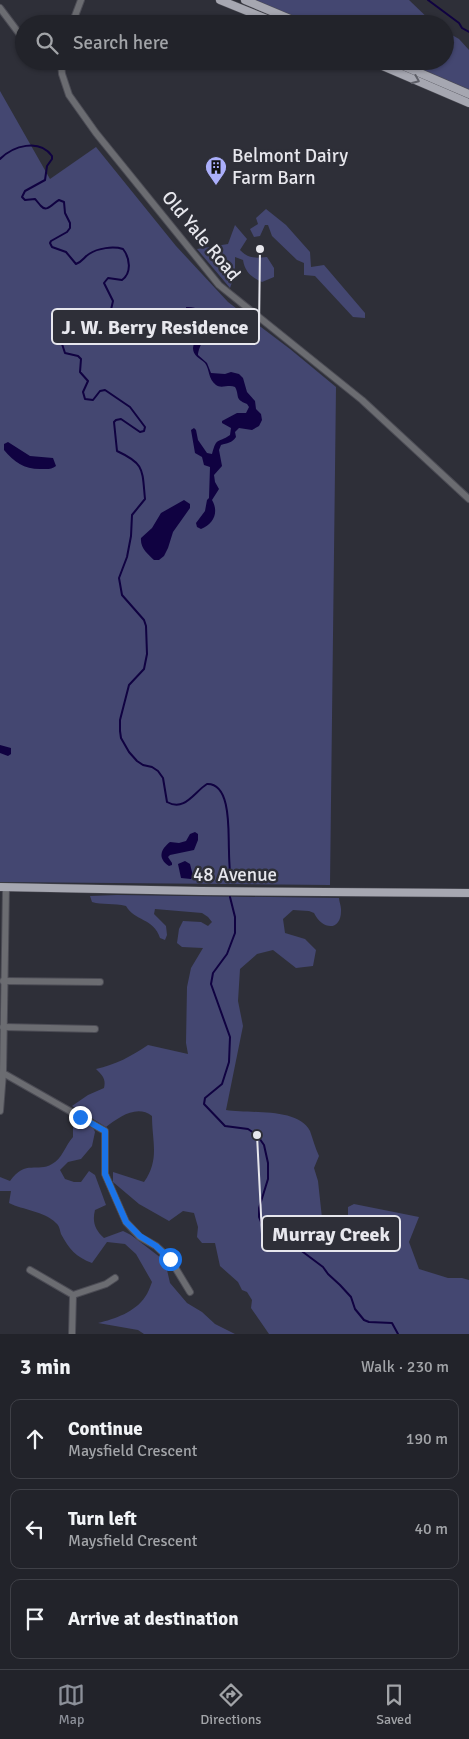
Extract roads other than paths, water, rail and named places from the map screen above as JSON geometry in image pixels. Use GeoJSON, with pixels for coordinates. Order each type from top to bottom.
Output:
{"type":"FeatureCollection","features":[{"type":"Feature","properties":{"kind":"main road"},"geometry":{"type":"LineString","coordinates":[[220,0],[257,15]]}},
{"type":"Feature","properties":{"kind":"main road"},"geometry":{"type":"LineString","coordinates":[[245,0],[281,15]]}},
{"type":"Feature","properties":{"kind":"main road"},"geometry":{"type":"LineString","coordinates":[[392,70],[469,103]]}},
{"type":"Feature","properties":{"kind":"main road"},"geometry":{"type":"LineString","coordinates":[[413,70],[469,94]]}},
{"type":"Feature","properties":{"kind":"main road","name":"48 Avenue"},"geometry":{"type":"LineString","coordinates":[[3,887],[192,891],[469,893]]}},
{"type":"Feature","properties":{"kind":"street"},"geometry":{"type":"LineString","coordinates":[[75,15],[81,0]]}},
{"type":"Feature","properties":{"kind":"street"},"geometry":{"type":"LineString","coordinates":[[0,8],[15,28]]}},
{"type":"Feature","properties":{"kind":"street","name":"Old Yale Road"},"geometry":{"type":"LineString","coordinates":[[61,70],[69,95],[96,133],[219,285],[362,400],[469,499]]}},
{"type":"Feature","properties":{"kind":"street"},"geometry":{"type":"LineString","coordinates":[[0,1111],[3,1073],[3,887]]}},
{"type":"Feature","properties":{"kind":"street"},"geometry":{"type":"LineString","coordinates":[[3,981],[100,982]]}},
{"type":"Feature","properties":{"kind":"street"},"geometry":{"type":"LineString","coordinates":[[3,1027],[95,1028]]}},
{"type":"Feature","properties":{"kind":"street"},"geometry":{"type":"LineString","coordinates":[[3,1073],[105,1131],[105,1174],[126,1222],[140,1236],[156,1246],[170,1259],[190,1292]]}},
{"type":"Feature","properties":{"kind":"street"},"geometry":{"type":"LineString","coordinates":[[30,1270],[73,1295],[106,1284],[115,1278]]}},
{"type":"Feature","properties":{"kind":"street"},"geometry":{"type":"LineString","coordinates":[[72,1334],[73,1295]]}},
{"type":"Feature","properties":{"kind":"waterway"},"geometry":{"type":"LineString","coordinates":[[428,0],[448,15]]}},
{"type":"Feature","properties":{"kind":"waterway"},"geometry":{"type":"LineString","coordinates":[[454,19],[469,32]]}},
{"type":"Feature","properties":{"kind":"waterway"},"geometry":{"type":"LineString","coordinates":[[0,159],[5,154],[26,146],[40,147],[47,150],[52,156],[47,166],[45,180],[25,191],[22,197],[25,200],[35,199],[43,208],[50,207],[59,200],[64,202],[70,228],[67,232],[51,241],[52,247],[66,252],[76,264],[87,255],[106,248],[123,249],[127,257],[129,269],[125,277],[122,280],[108,278],[104,283],[113,301],[110,314],[101,318],[95,318],[88,310],[84,311],[78,327],[67,333],[61,341],[65,353],[78,356],[81,359],[80,372],[88,381],[83,392],[85,399],[93,400],[100,391],[105,390],[130,407],[145,427],[144,431],[140,432],[121,419],[114,422],[117,451],[133,460],[140,469],[145,499],[132,515],[127,557],[119,578],[122,595],[144,620],[147,654],[144,669],[129,685],[120,720],[121,738],[137,761],[158,771],[163,778],[167,802],[179,805],[184,803],[207,784],[215,786],[221,792],[227,811],[230,879]]}},
{"type":"Feature","properties":{"kind":"waterway"},"geometry":{"type":"LineString","coordinates":[[230,897],[235,917],[235,933],[227,954],[213,973],[211,984],[230,1037],[229,1062],[222,1084],[205,1098],[204,1104],[225,1126],[248,1129],[257,1135],[264,1145],[268,1163],[268,1179],[259,1208],[259,1217],[263,1227],[270,1236],[299,1249],[323,1267],[351,1297],[355,1309],[364,1320],[392,1323],[398,1334]]}},
{"type":"Feature","properties":{"kind":"place","name":"Belmont Dairy Farm Barn"},"geometry":{"type":"Point","coordinates":[216,186]}},
{"type":"Feature","properties":{"kind":"place","name":"J. W. Berry Residence"},"geometry":{"type":"Point","coordinates":[260,249]}},
{"type":"Feature","properties":{"kind":"place","name":"Murray Creek"},"geometry":{"type":"Point","coordinates":[257,1135]}}]}
